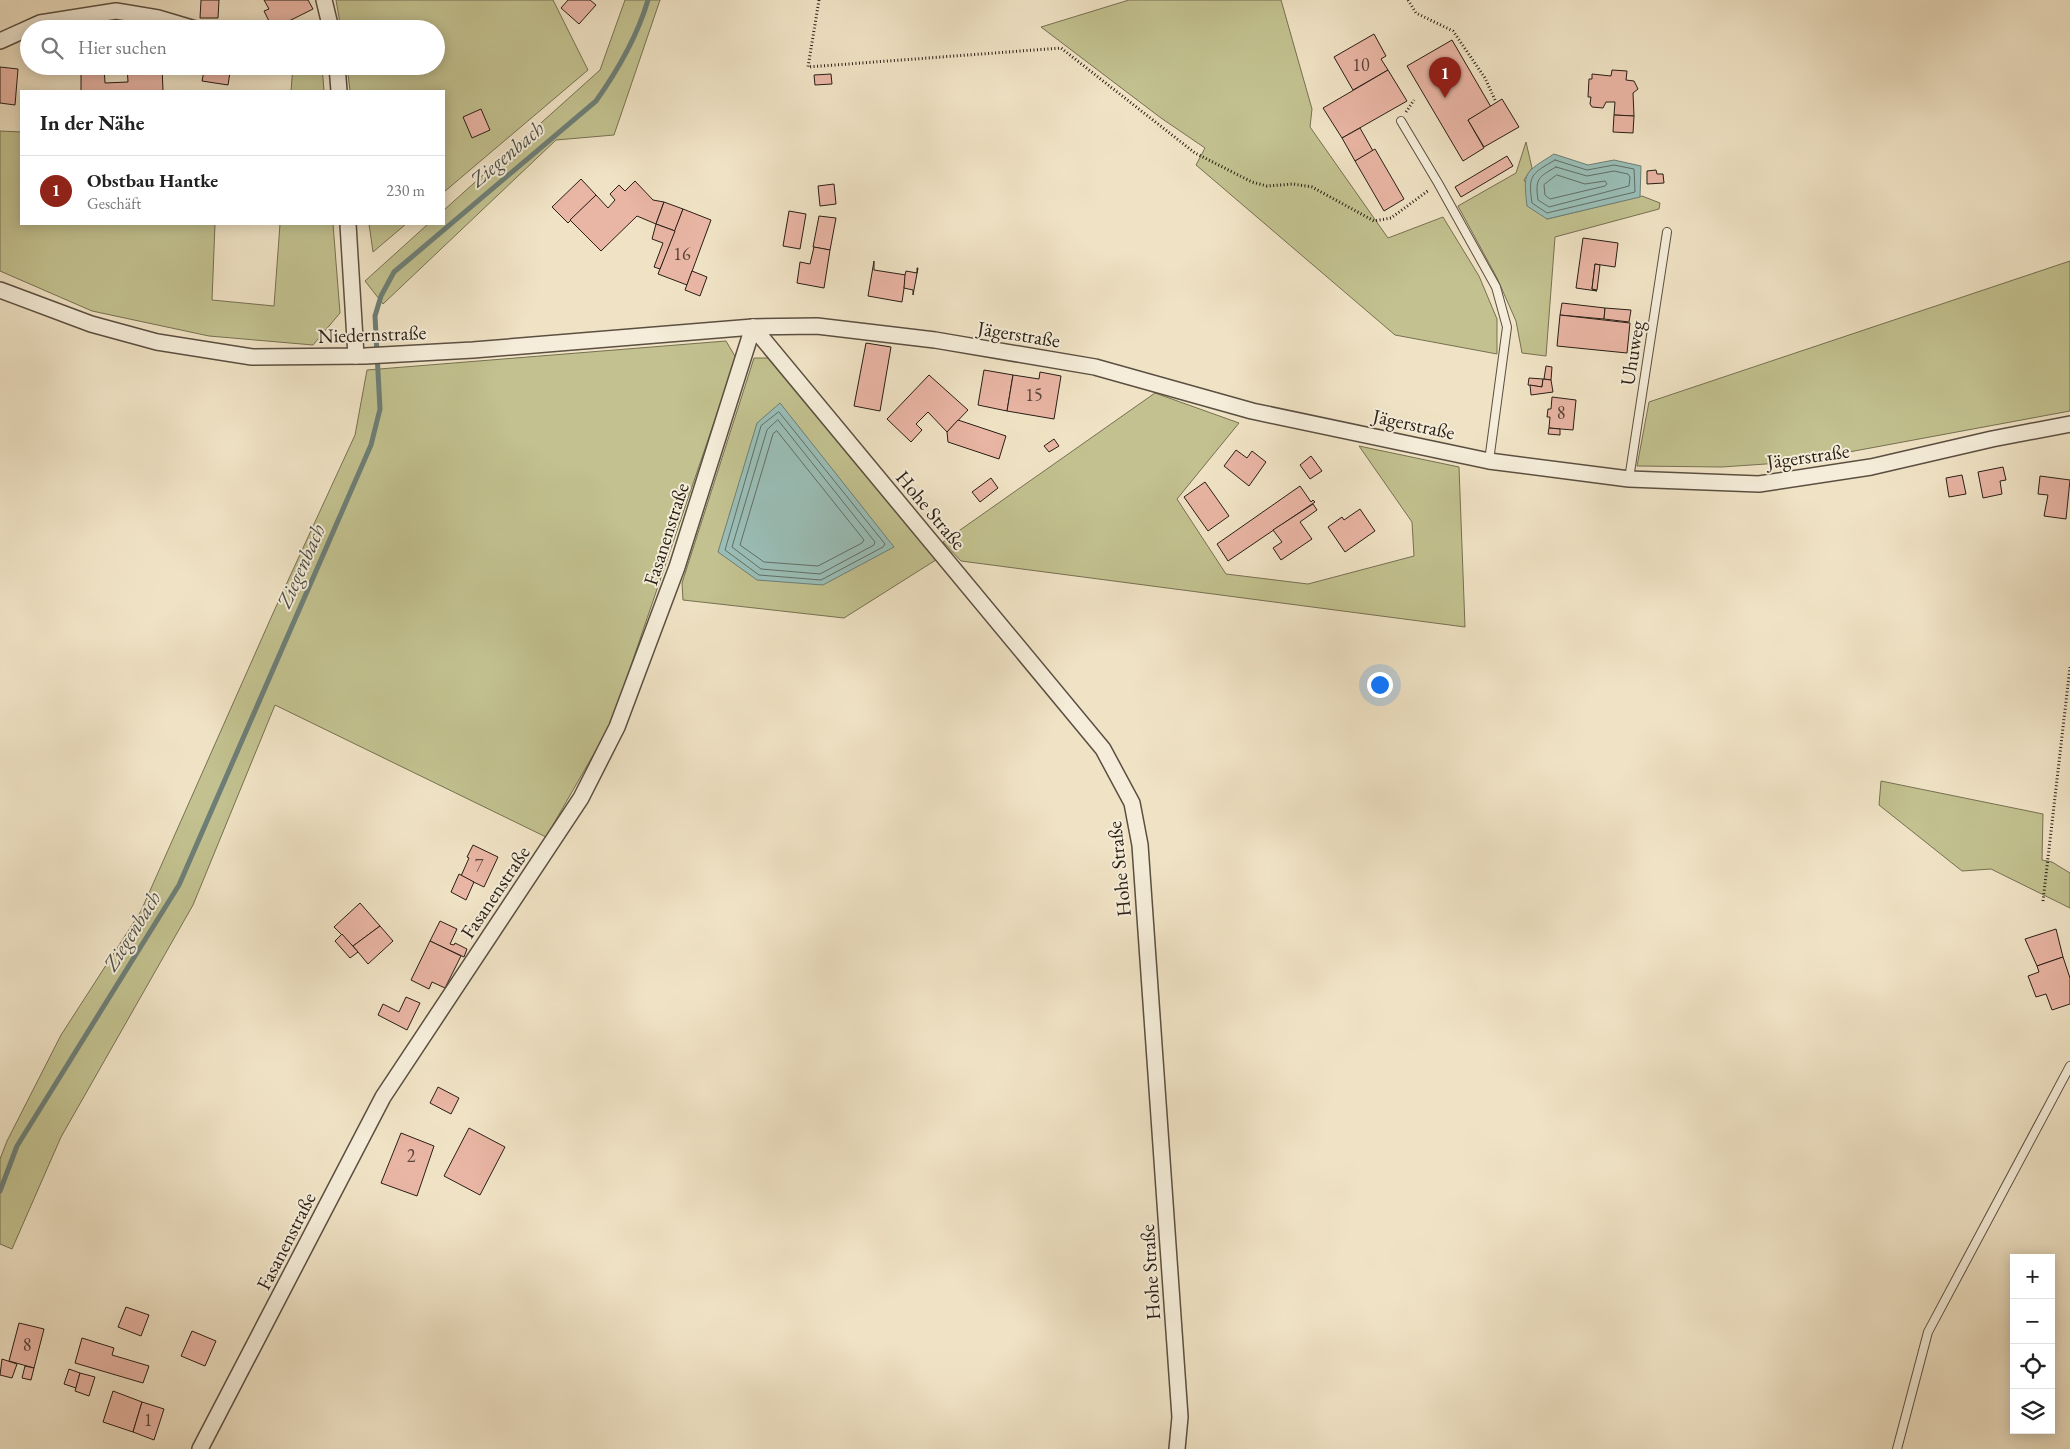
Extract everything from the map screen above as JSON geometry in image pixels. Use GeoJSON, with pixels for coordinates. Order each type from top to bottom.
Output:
{"type":"FeatureCollection","features":[{"type":"Feature","properties":{"kind":"street"},"geometry":{"type":"LineString","coordinates":[[324,0],[326,20]]}},
{"type":"Feature","properties":{"kind":"street"},"geometry":{"type":"LineString","coordinates":[[63,20],[116,11],[165,20]]}},
{"type":"Feature","properties":{"kind":"street"},"geometry":{"type":"LineString","coordinates":[[0,41],[20,32]]}},
{"type":"Feature","properties":{"kind":"street"},"geometry":{"type":"LineString","coordinates":[[338,75],[340,90]]}},
{"type":"Feature","properties":{"kind":"street"},"geometry":{"type":"LineString","coordinates":[[348,225],[360,356]]}},
{"type":"Feature","properties":{"kind":"street","name":"Niedernstraße"},"geometry":{"type":"LineString","coordinates":[[0,290],[91,324],[158,342],[252,357],[360,356],[473,350],[753,327]]}},
{"type":"Feature","properties":{"kind":"street","name":"Jägerstraße"},"geometry":{"type":"LineString","coordinates":[[753,327],[817,326],[935,340],[1095,367],[1252,411],[1489,461],[1629,479],[1759,484],[1871,467],[1992,439],[2070,424]]}},
{"type":"Feature","properties":{"kind":"street","name":"Fasanenstraße"},"geometry":{"type":"LineString","coordinates":[[200,1449],[383,1097],[582,798],[617,727],[677,567],[753,327]]}},
{"type":"Feature","properties":{"kind":"street","name":"Hohe Straße"},"geometry":{"type":"LineString","coordinates":[[753,327],[1103,749],[1132,803],[1140,845],[1143,885],[1180,1417],[1177,1449]]}},
{"type":"Feature","properties":{"kind":"lane"},"geometry":{"type":"LineString","coordinates":[[1401,121],[1496,287],[1507,327],[1489,461]]}},
{"type":"Feature","properties":{"kind":"lane","name":"Uhuweg"},"geometry":{"type":"LineString","coordinates":[[1629,479],[1667,232]]}},
{"type":"Feature","properties":{"kind":"lane"},"geometry":{"type":"LineString","coordinates":[[1897,1449],[1928,1332],[2070,1066]]}},
{"type":"Feature","properties":{"kind":"path"},"geometry":{"type":"LineString","coordinates":[[819,0],[808,67],[1061,48],[1195,153],[1252,182],[1267,186],[1294,184],[1312,188],[1374,220],[1391,218],[1438,183]]}},
{"type":"Feature","properties":{"kind":"path"},"geometry":{"type":"LineString","coordinates":[[1408,0],[1416,13],[1453,31],[1485,78],[1495,100]]}},
{"type":"Feature","properties":{"kind":"path"},"geometry":{"type":"LineString","coordinates":[[2042,901],[2070,668]]}},
{"type":"Feature","properties":{"kind":"shaded area"},"geometry":{"type":"Polygon","coordinates":[[[336,0],[553,0],[588,70],[445,191],[445,90],[350,90],[348,75],[445,75],[445,20],[339,20],[336,0]]]}},
{"type":"Feature","properties":{"kind":"shaded area"},"geometry":{"type":"Polygon","coordinates":[[[625,0],[660,0],[614,135],[556,140],[383,304],[365,281],[427,225],[445,225],[445,209],[600,70],[625,0]]]}},
{"type":"Feature","properties":{"kind":"shaded area"},"geometry":{"type":"Polygon","coordinates":[[[1129,0],[1281,0],[1312,109],[1310,127],[1388,238],[1443,217],[1479,276],[1497,319],[1497,354],[1395,335],[1196,165],[1205,148],[1161,118],[1041,27],[1129,0]]]}},
{"type":"Feature","properties":{"kind":"shaded area"},"geometry":{"type":"Polygon","coordinates":[[[292,75],[323,75],[324,90],[291,90],[292,75]]]}},
{"type":"Feature","properties":{"kind":"shaded area"},"geometry":{"type":"Polygon","coordinates":[[[0,131],[20,132],[20,225],[215,225],[212,300],[274,306],[280,225],[333,225],[340,313],[313,345],[209,336],[92,311],[0,271],[0,131]]]}},
{"type":"Feature","properties":{"kind":"shaded area"},"geometry":{"type":"Polygon","coordinates":[[[1526,142],[1532,168],[1524,180],[1547,219],[1642,196],[1660,203],[1659,209],[1555,237],[1546,356],[1522,353],[1516,321],[1497,278],[1458,206],[1516,173],[1526,142]]]}},
{"type":"Feature","properties":{"kind":"shaded area"},"geometry":{"type":"Polygon","coordinates":[[[369,225],[405,225],[373,252],[369,225]]]}},
{"type":"Feature","properties":{"kind":"shaded area"},"geometry":{"type":"Polygon","coordinates":[[[2070,261],[2070,411],[1795,462],[1722,467],[1637,466],[1649,402],[2070,261]]]}},
{"type":"Feature","properties":{"kind":"shaded area"},"geometry":{"type":"Polygon","coordinates":[[[726,341],[736,358],[611,724],[546,837],[275,705],[193,905],[61,1137],[12,1249],[0,1244],[0,1159],[7,1141],[61,1035],[141,911],[274,611],[355,435],[367,370],[726,341]]]}},
{"type":"Feature","properties":{"kind":"shaded area"},"geometry":{"type":"Polygon","coordinates":[[[754,358],[771,358],[939,558],[844,618],[683,600],[682,583],[754,358]]]}},
{"type":"Feature","properties":{"kind":"shaded area"},"geometry":{"type":"Polygon","coordinates":[[[1155,393],[1239,423],[1177,499],[1226,574],[1308,584],[1414,556],[1412,522],[1359,446],[1459,467],[1465,627],[961,561],[943,542],[1155,393]]]}},
{"type":"Feature","properties":{"kind":"shaded area"},"geometry":{"type":"Polygon","coordinates":[[[1881,781],[2043,814],[2042,860],[2052,862],[2070,873],[2070,908],[1991,869],[1962,871],[1879,805],[1881,781]]]}},
{"type":"Feature","properties":{"kind":"water"},"geometry":{"type":"Polygon","coordinates":[[[1554,154],[1588,165],[1614,160],[1641,166],[1640,197],[1547,219],[1527,206],[1525,186],[1526,179],[1531,170],[1554,154]]]}},
{"type":"Feature","properties":{"kind":"water"},"geometry":{"type":"Polygon","coordinates":[[[780,403],[894,547],[823,585],[757,580],[718,552],[757,423],[780,403]]]}},
{"type":"Feature","properties":{"kind":"building"},"geometry":{"type":"Polygon","coordinates":[[[201,0],[219,0],[218,18],[200,18],[201,0]]]}},
{"type":"Feature","properties":{"kind":"building"},"geometry":{"type":"Polygon","coordinates":[[[264,0],[308,0],[313,9],[291,20],[268,20],[264,11],[269,9],[264,0]]]}},
{"type":"Feature","properties":{"kind":"building"},"geometry":{"type":"Polygon","coordinates":[[[568,0],[590,0],[596,5],[579,24],[561,8],[568,0]]]}},
{"type":"Feature","properties":{"kind":"building"},"geometry":{"type":"Polygon","coordinates":[[[1374,34],[1386,56],[1381,59],[1388,70],[1353,90],[1334,57],[1374,34]]]}},
{"type":"Feature","properties":{"kind":"building"},"geometry":{"type":"Polygon","coordinates":[[[1452,40],[1491,107],[1468,120],[1484,148],[1463,161],[1407,66],[1452,40]]]}},
{"type":"Feature","properties":{"kind":"building"},"geometry":{"type":"Polygon","coordinates":[[[0,67],[18,69],[15,105],[0,103],[0,67]]]}},
{"type":"Feature","properties":{"kind":"building"},"geometry":{"type":"Polygon","coordinates":[[[1388,70],[1407,101],[1342,138],[1323,108],[1388,70]]]}},
{"type":"Feature","properties":{"kind":"building"},"geometry":{"type":"Polygon","coordinates":[[[1612,70],[1627,71],[1626,80],[1634,81],[1638,89],[1633,93],[1634,116],[1614,115],[1615,102],[1606,102],[1603,108],[1592,107],[1590,104],[1591,97],[1588,97],[1589,79],[1592,79],[1592,74],[1611,76],[1612,70]]]}},
{"type":"Feature","properties":{"kind":"building"},"geometry":{"type":"Polygon","coordinates":[[[831,74],[832,84],[815,85],[814,75],[831,74]]]}},
{"type":"Feature","properties":{"kind":"building"},"geometry":{"type":"Polygon","coordinates":[[[81,75],[105,75],[105,83],[128,82],[128,75],[162,75],[163,90],[81,90],[81,75]]]}},
{"type":"Feature","properties":{"kind":"building"},"geometry":{"type":"Polygon","coordinates":[[[203,75],[230,75],[228,85],[202,81],[203,75]]]}},
{"type":"Feature","properties":{"kind":"building"},"geometry":{"type":"Polygon","coordinates":[[[1502,99],[1519,127],[1484,147],[1468,120],[1502,99]]]}},
{"type":"Feature","properties":{"kind":"building"},"geometry":{"type":"Polygon","coordinates":[[[481,109],[490,130],[472,138],[463,117],[481,109]]]}},
{"type":"Feature","properties":{"kind":"building"},"geometry":{"type":"Polygon","coordinates":[[[1614,115],[1634,116],[1633,133],[1613,132],[1614,115]]]}},
{"type":"Feature","properties":{"kind":"building"},"geometry":{"type":"Polygon","coordinates":[[[1360,128],[1373,151],[1355,161],[1342,138],[1360,128]]]}},
{"type":"Feature","properties":{"kind":"building"},"geometry":{"type":"Polygon","coordinates":[[[1375,149],[1404,199],[1384,211],[1355,161],[1375,149]]]}},
{"type":"Feature","properties":{"kind":"building"},"geometry":{"type":"Polygon","coordinates":[[[1507,156],[1513,166],[1461,197],[1455,187],[1507,156]]]}},
{"type":"Feature","properties":{"kind":"building"},"geometry":{"type":"Polygon","coordinates":[[[1656,170],[1657,174],[1663,174],[1664,183],[1647,184],[1647,171],[1656,170]]]}},
{"type":"Feature","properties":{"kind":"building"},"geometry":{"type":"Polygon","coordinates":[[[581,179],[596,195],[568,223],[552,207],[581,179]]]}},
{"type":"Feature","properties":{"kind":"building"},"geometry":{"type":"Polygon","coordinates":[[[635,181],[653,200],[664,202],[656,224],[637,216],[601,251],[570,220],[596,195],[608,208],[615,200],[610,194],[619,185],[625,191],[635,181]]]}},
{"type":"Feature","properties":{"kind":"building"},"geometry":{"type":"Polygon","coordinates":[[[834,184],[836,204],[820,206],[818,186],[834,184]]]}},
{"type":"Feature","properties":{"kind":"building"},"geometry":{"type":"Polygon","coordinates":[[[664,202],[683,209],[675,231],[656,224],[664,202]]]}},
{"type":"Feature","properties":{"kind":"building"},"geometry":{"type":"Polygon","coordinates":[[[683,209],[711,220],[687,285],[658,274],[683,209]]]}},
{"type":"Feature","properties":{"kind":"building"},"geometry":{"type":"Polygon","coordinates":[[[789,211],[806,214],[800,249],[783,246],[789,211]]]}},
{"type":"Feature","properties":{"kind":"building"},"geometry":{"type":"Polygon","coordinates":[[[819,216],[836,218],[830,250],[813,247],[819,216]]]}},
{"type":"Feature","properties":{"kind":"building"},"geometry":{"type":"Polygon","coordinates":[[[656,224],[675,231],[660,269],[654,267],[663,243],[652,239],[656,224]]]}},
{"type":"Feature","properties":{"kind":"building"},"geometry":{"type":"Polygon","coordinates":[[[1583,238],[1618,243],[1615,267],[1595,264],[1592,289],[1597,291],[1576,288],[1583,238]]]}},
{"type":"Feature","properties":{"kind":"building"},"geometry":{"type":"Polygon","coordinates":[[[814,247],[830,250],[824,288],[797,283],[800,262],[810,264],[814,247]]]}},
{"type":"Feature","properties":{"kind":"building"},"geometry":{"type":"Polygon","coordinates":[[[874,261],[874,270],[906,275],[902,302],[868,296],[874,261]]]}},
{"type":"Feature","properties":{"kind":"building"},"geometry":{"type":"Polygon","coordinates":[[[1595,264],[1600,265],[1597,290],[1592,289],[1595,264]]]}},
{"type":"Feature","properties":{"kind":"building"},"geometry":{"type":"Polygon","coordinates":[[[918,268],[913,295],[913,290],[904,288],[905,275],[906,271],[917,273],[918,268]]]}},
{"type":"Feature","properties":{"kind":"building"},"geometry":{"type":"Polygon","coordinates":[[[692,271],[707,277],[700,296],[685,290],[692,271]]]}},
{"type":"Feature","properties":{"kind":"building"},"geometry":{"type":"Polygon","coordinates":[[[1562,303],[1605,308],[1604,319],[1560,315],[1562,303]]]}},
{"type":"Feature","properties":{"kind":"building"},"geometry":{"type":"Polygon","coordinates":[[[1605,308],[1631,310],[1629,322],[1604,319],[1605,308]]]}},
{"type":"Feature","properties":{"kind":"building"},"geometry":{"type":"Polygon","coordinates":[[[1560,315],[1630,323],[1627,353],[1557,346],[1560,315]]]}},
{"type":"Feature","properties":{"kind":"building"},"geometry":{"type":"Polygon","coordinates":[[[866,343],[891,347],[880,411],[854,406],[866,343]]]}},
{"type":"Feature","properties":{"kind":"building"},"geometry":{"type":"Polygon","coordinates":[[[1546,366],[1552,367],[1551,380],[1544,379],[1546,366]]]}},
{"type":"Feature","properties":{"kind":"building"},"geometry":{"type":"Polygon","coordinates":[[[984,370],[1013,375],[1007,411],[978,405],[984,370]]]}},
{"type":"Feature","properties":{"kind":"building"},"geometry":{"type":"Polygon","coordinates":[[[1040,372],[1061,376],[1054,419],[1007,411],[1013,375],[1039,379],[1040,372]]]}},
{"type":"Feature","properties":{"kind":"building"},"geometry":{"type":"Polygon","coordinates":[[[929,375],[968,410],[947,432],[928,412],[916,424],[922,430],[911,442],[887,419],[929,375]]]}},
{"type":"Feature","properties":{"kind":"building"},"geometry":{"type":"Polygon","coordinates":[[[1529,378],[1543,379],[1542,387],[1528,385],[1529,378]]]}},
{"type":"Feature","properties":{"kind":"building"},"geometry":{"type":"Polygon","coordinates":[[[1543,379],[1551,380],[1553,392],[1531,395],[1530,385],[1542,387],[1543,379]]]}},
{"type":"Feature","properties":{"kind":"building"},"geometry":{"type":"Polygon","coordinates":[[[1552,397],[1576,400],[1573,430],[1549,428],[1550,417],[1547,417],[1548,409],[1551,409],[1552,397]]]}},
{"type":"Feature","properties":{"kind":"building"},"geometry":{"type":"Polygon","coordinates":[[[958,420],[1006,436],[999,459],[948,442],[947,432],[958,420]]]}},
{"type":"Feature","properties":{"kind":"building"},"geometry":{"type":"Polygon","coordinates":[[[1549,428],[1560,429],[1560,435],[1548,434],[1549,428]]]}},
{"type":"Feature","properties":{"kind":"building"},"geometry":{"type":"Polygon","coordinates":[[[1054,439],[1059,446],[1049,452],[1044,446],[1054,439]]]}},
{"type":"Feature","properties":{"kind":"building"},"geometry":{"type":"Polygon","coordinates":[[[1236,450],[1247,458],[1252,451],[1266,462],[1249,486],[1224,466],[1236,450]]]}},
{"type":"Feature","properties":{"kind":"building"},"geometry":{"type":"Polygon","coordinates":[[[1311,456],[1322,471],[1310,479],[1300,465],[1311,456]]]}},
{"type":"Feature","properties":{"kind":"building"},"geometry":{"type":"Polygon","coordinates":[[[2003,467],[2006,480],[2000,481],[2002,494],[1983,498],[1978,472],[2003,467]]]}},
{"type":"Feature","properties":{"kind":"building"},"geometry":{"type":"Polygon","coordinates":[[[1962,475],[1966,494],[1949,497],[1946,478],[1962,475]]]}},
{"type":"Feature","properties":{"kind":"building"},"geometry":{"type":"Polygon","coordinates":[[[2040,476],[2070,480],[2066,519],[2044,516],[2048,495],[2038,494],[2040,476]]]}},
{"type":"Feature","properties":{"kind":"building"},"geometry":{"type":"Polygon","coordinates":[[[991,478],[998,488],[980,502],[972,492],[991,478]]]}},
{"type":"Feature","properties":{"kind":"building"},"geometry":{"type":"Polygon","coordinates":[[[1205,482],[1229,516],[1208,531],[1184,497],[1205,482]]]}},
{"type":"Feature","properties":{"kind":"building"},"geometry":{"type":"Polygon","coordinates":[[[1300,486],[1311,502],[1313,500],[1315,502],[1228,561],[1217,544],[1300,486]]]}},
{"type":"Feature","properties":{"kind":"building"},"geometry":{"type":"Polygon","coordinates":[[[1313,504],[1317,510],[1300,522],[1312,539],[1281,560],[1273,548],[1282,542],[1273,530],[1313,504]]]}},
{"type":"Feature","properties":{"kind":"building"},"geometry":{"type":"Polygon","coordinates":[[[1360,509],[1375,531],[1345,552],[1328,527],[1342,517],[1344,520],[1360,509]]]}},
{"type":"Feature","properties":{"kind":"building"},"geometry":{"type":"Polygon","coordinates":[[[473,845],[498,857],[484,887],[461,876],[473,845]]]}},
{"type":"Feature","properties":{"kind":"building"},"geometry":{"type":"Polygon","coordinates":[[[459,874],[474,882],[466,900],[451,892],[459,874]]]}},
{"type":"Feature","properties":{"kind":"building"},"geometry":{"type":"Polygon","coordinates":[[[360,903],[380,926],[353,946],[334,927],[360,903]]]}},
{"type":"Feature","properties":{"kind":"building"},"geometry":{"type":"Polygon","coordinates":[[[440,921],[457,929],[450,944],[454,945],[455,943],[467,949],[464,957],[430,941],[440,921]]]}},
{"type":"Feature","properties":{"kind":"building"},"geometry":{"type":"Polygon","coordinates":[[[380,926],[393,941],[368,964],[353,946],[380,926]]]}},
{"type":"Feature","properties":{"kind":"building"},"geometry":{"type":"Polygon","coordinates":[[[2056,929],[2063,957],[2037,966],[2025,939],[2056,929]]]}},
{"type":"Feature","properties":{"kind":"building"},"geometry":{"type":"Polygon","coordinates":[[[342,934],[358,952],[350,958],[335,941],[342,934]]]}},
{"type":"Feature","properties":{"kind":"building"},"geometry":{"type":"Polygon","coordinates":[[[430,941],[461,956],[445,988],[432,982],[429,989],[411,980],[430,941]]]}},
{"type":"Feature","properties":{"kind":"building"},"geometry":{"type":"Polygon","coordinates":[[[2063,957],[2070,978],[2070,1004],[2052,1010],[2046,994],[2036,997],[2028,976],[2039,972],[2037,966],[2063,957]]]}},
{"type":"Feature","properties":{"kind":"building"},"geometry":{"type":"Polygon","coordinates":[[[406,997],[420,1003],[407,1030],[378,1015],[383,1004],[399,1012],[406,997]]]}},
{"type":"Feature","properties":{"kind":"building"},"geometry":{"type":"Polygon","coordinates":[[[438,1087],[459,1098],[451,1114],[430,1103],[438,1087]]]}},
{"type":"Feature","properties":{"kind":"building"},"geometry":{"type":"Polygon","coordinates":[[[469,1128],[505,1147],[480,1195],[444,1176],[469,1128]]]}},
{"type":"Feature","properties":{"kind":"building"},"geometry":{"type":"Polygon","coordinates":[[[401,1133],[434,1146],[417,1196],[381,1183],[401,1133]]]}},
{"type":"Feature","properties":{"kind":"building"},"geometry":{"type":"Polygon","coordinates":[[[126,1307],[149,1315],[141,1336],[118,1327],[126,1307]]]}},
{"type":"Feature","properties":{"kind":"building"},"geometry":{"type":"Polygon","coordinates":[[[19,1323],[44,1329],[34,1368],[9,1361],[19,1323]]]}},
{"type":"Feature","properties":{"kind":"building"},"geometry":{"type":"Polygon","coordinates":[[[192,1331],[216,1341],[205,1366],[181,1356],[192,1331]]]}},
{"type":"Feature","properties":{"kind":"building"},"geometry":{"type":"Polygon","coordinates":[[[82,1338],[114,1348],[112,1355],[149,1366],[143,1383],[75,1363],[82,1338]]]}},
{"type":"Feature","properties":{"kind":"building"},"geometry":{"type":"Polygon","coordinates":[[[2,1359],[17,1364],[12,1378],[0,1375],[2,1359]]]}},
{"type":"Feature","properties":{"kind":"building"},"geometry":{"type":"Polygon","coordinates":[[[25,1366],[34,1368],[31,1380],[22,1378],[25,1366]]]}},
{"type":"Feature","properties":{"kind":"building"},"geometry":{"type":"Polygon","coordinates":[[[69,1369],[80,1373],[76,1388],[64,1384],[69,1369]]]}},
{"type":"Feature","properties":{"kind":"building"},"geometry":{"type":"Polygon","coordinates":[[[80,1373],[95,1377],[89,1396],[75,1391],[80,1373]]]}},
{"type":"Feature","properties":{"kind":"building"},"geometry":{"type":"Polygon","coordinates":[[[113,1391],[142,1402],[133,1432],[103,1422],[113,1391]]]}},
{"type":"Feature","properties":{"kind":"building"},"geometry":{"type":"Polygon","coordinates":[[[142,1402],[164,1409],[154,1440],[133,1432],[142,1402]]]}},
{"type":"Feature","properties":{"kind":"waterway","name":"Ziegenbach"},"geometry":{"type":"LineString","coordinates":[[0,1191],[17,1146],[179,885],[371,445],[380,409],[375,316],[381,296],[394,272],[596,101],[626,53],[644,14],[648,0]]}},
{"type":"Feature","properties":{"kind":"place","name":"Obstbau Hantke"},"geometry":{"type":"Point","coordinates":[1445,98]}}]}
